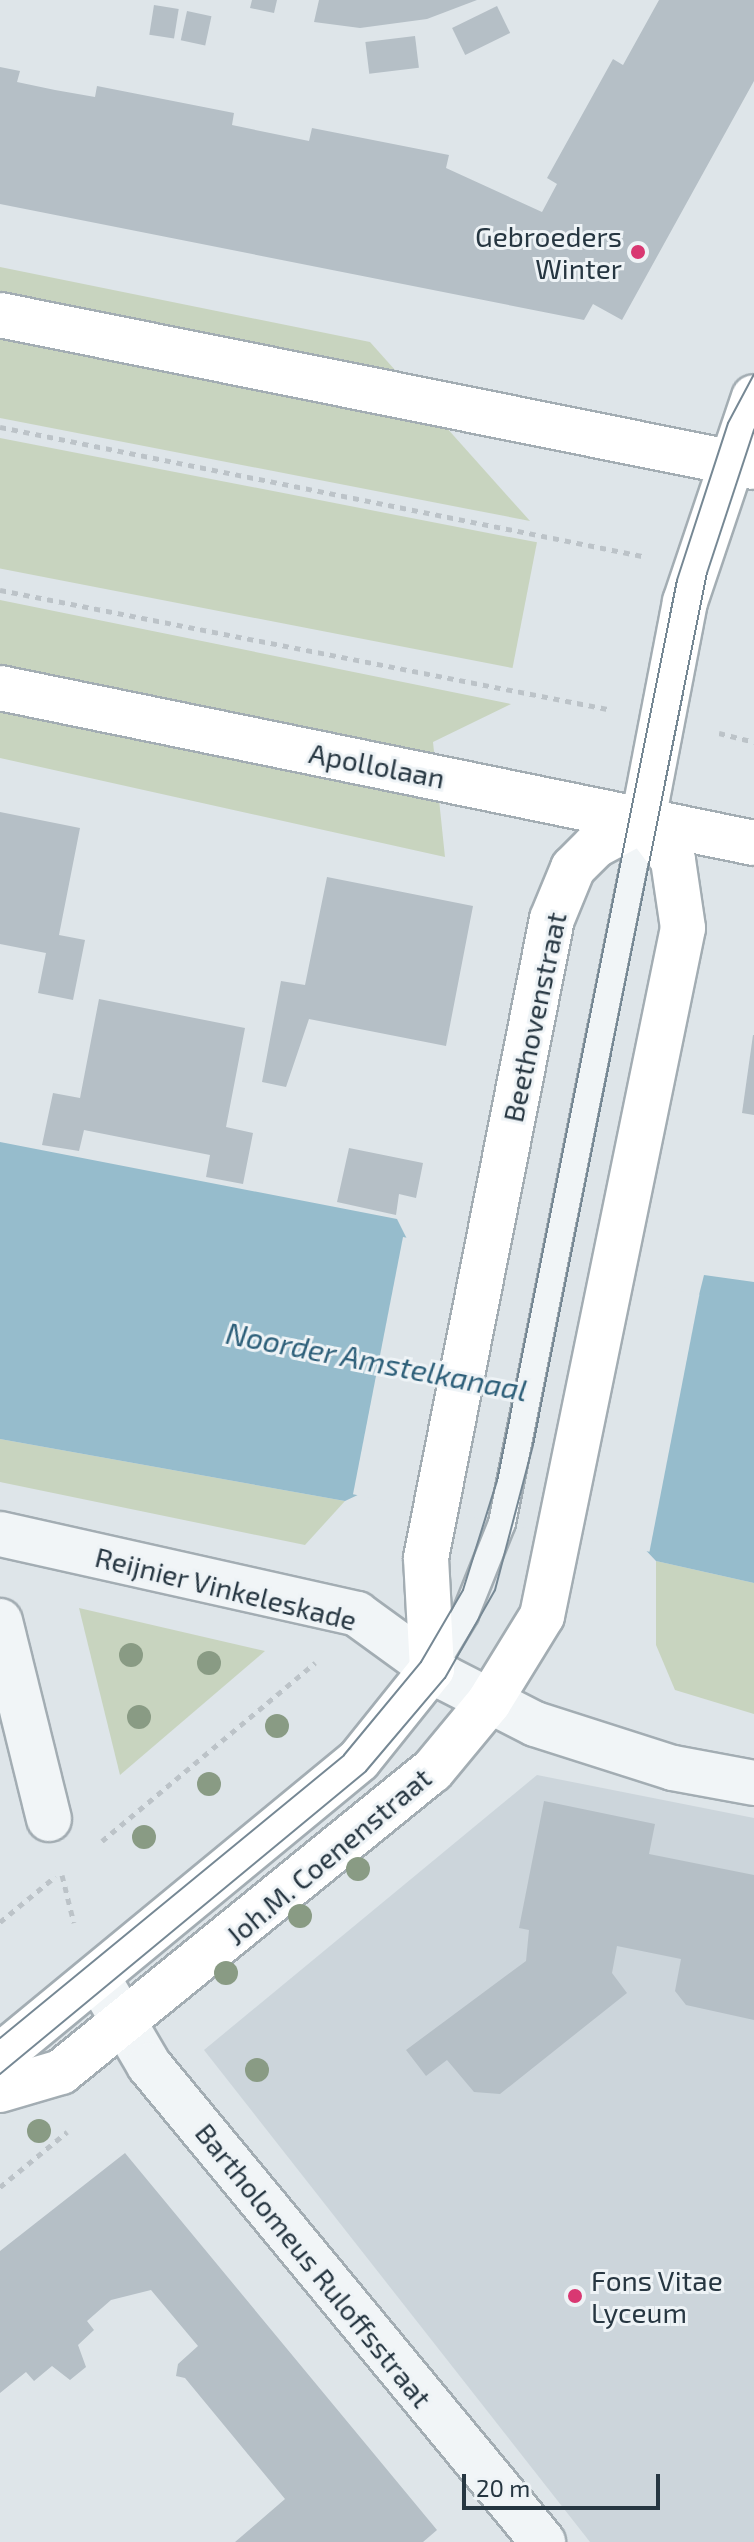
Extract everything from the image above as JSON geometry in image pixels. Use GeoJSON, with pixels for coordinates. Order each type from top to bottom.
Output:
{"type":"FeatureCollection","features":[{"type":"Feature","properties":{"kind":"street"},"geometry":{"type":"LineString","coordinates":[[0,315],[741,464]]}},
{"type":"Feature","properties":{"kind":"street"},"geometry":{"type":"LineString","coordinates":[[643,820],[696,566],[741,464],[754,397]]}},
{"type":"Feature","properties":{"kind":"street","name":"Apollolaan"},"geometry":{"type":"LineString","coordinates":[[0,688],[754,843]]}},
{"type":"Feature","properties":{"kind":"street","name":"Beethovenstraat"},"geometry":{"type":"LineString","coordinates":[[432,1669],[426,1558],[552,919],[573,868],[595,846],[643,820]]}},
{"type":"Feature","properties":{"kind":"street","name":"Joh.M. Coenenstraat"},"geometry":{"type":"LineString","coordinates":[[0,2090],[61,2072],[125,2025],[432,1771],[489,1702],[542,1616],[615,1279],[683,928],[673,860],[643,820]]}},
{"type":"Feature","properties":{"kind":"street","name":"Reijnier Vinkeleskade"},"geometry":{"type":"LineString","coordinates":[[0,1534],[357,1614],[432,1669],[535,1724],[673,1768],[754,1783]]}},
{"type":"Feature","properties":{"kind":"street"},"geometry":{"type":"LineString","coordinates":[[0,1621],[49,1819]]}},
{"type":"Feature","properties":{"kind":"street","name":"Joh.M. Coenenstraat"},"geometry":{"type":"LineString","coordinates":[[0,2056],[359,1760],[432,1669]]}},
{"type":"Feature","properties":{"kind":"street","name":"Bartholomeus Ruloffsstraat"},"geometry":{"type":"LineString","coordinates":[[98,1978],[149,2065],[521,2535]]}},
{"type":"Feature","properties":{"kind":"lane","name":"Joh.M. Coenenstraat"},"geometry":{"type":"LineString","coordinates":[[432,1669],[465,1615],[502,1523],[643,820]]}},
{"type":"Feature","properties":{"kind":"path"},"geometry":{"type":"LineString","coordinates":[[0,427],[696,566]]}},
{"type":"Feature","properties":{"kind":"path"},"geometry":{"type":"LineString","coordinates":[[0,590],[662,719],[754,742]]}},
{"type":"Feature","properties":{"kind":"path"},"geometry":{"type":"LineString","coordinates":[[98,1844],[331,1651],[357,1614]]}},
{"type":"Feature","properties":{"kind":"path"},"geometry":{"type":"LineString","coordinates":[[49,1819],[61,1872],[98,1978]]}},
{"type":"Feature","properties":{"kind":"path"},"geometry":{"type":"LineString","coordinates":[[0,1922],[73,1863]]}},
{"type":"Feature","properties":{"kind":"shaded area","name":"Fons Vitae Lyceum"},"geometry":{"type":"Polygon","coordinates":[[[537,1775],[754,1818],[754,2542],[590,2542],[204,2050],[537,1775]]]}},
{"type":"Feature","properties":{"kind":"green space"},"geometry":{"type":"Polygon","coordinates":[[[0,267],[370,342],[530,521],[0,418],[0,267]]]}},
{"type":"Feature","properties":{"kind":"green space"},"geometry":{"type":"Polygon","coordinates":[[[0,438],[537,542],[513,668],[0,568],[0,438]]]}},
{"type":"Feature","properties":{"kind":"green space"},"geometry":{"type":"Polygon","coordinates":[[[0,600],[511,704],[433,742],[445,857],[0,758],[0,600]]]}},
{"type":"Feature","properties":{"kind":"green space"},"geometry":{"type":"Polygon","coordinates":[[[0,1439],[345,1501],[305,1545],[0,1482],[0,1439]]]}},
{"type":"Feature","properties":{"kind":"green space"},"geometry":{"type":"Polygon","coordinates":[[[656,1561],[754,1583],[754,1714],[675,1690],[656,1645],[656,1561]]]}},
{"type":"Feature","properties":{"kind":"green space"},"geometry":{"type":"Polygon","coordinates":[[[79,1608],[265,1651],[120,1775],[79,1608]]]}},
{"type":"Feature","properties":{"kind":"water","name":"Noorder Amstelkanaal"},"geometry":{"type":"Polygon","coordinates":[[[0,1142],[397,1219],[408,1241],[632,1287],[699,1295],[704,1275],[754,1282],[754,1583],[656,1561],[638,1542],[364,1492],[345,1501],[0,1439],[0,1142]]]}},
{"type":"Feature","properties":{"kind":"pier"},"geometry":{"type":"Polygon","coordinates":[[[403,1237],[699,1295],[649,1552],[353,1494],[403,1237]]]}},
{"type":"Feature","properties":{"kind":"building"},"geometry":{"type":"Polygon","coordinates":[[[252,0],[277,0],[274,13],[250,8],[252,0]]]}},
{"type":"Feature","properties":{"kind":"building"},"geometry":{"type":"Polygon","coordinates":[[[319,0],[477,0],[427,19],[360,28],[314,22],[319,0]]]}},
{"type":"Feature","properties":{"kind":"building"},"geometry":{"type":"Polygon","coordinates":[[[659,0],[754,0],[754,81],[622,320],[593,304],[584,320],[0,204],[0,67],[20,71],[17,82],[95,97],[97,86],[234,113],[232,125],[309,141],[312,128],[449,155],[446,168],[542,212],[557,184],[547,178],[613,59],[623,65],[659,0]]]}},
{"type":"Feature","properties":{"kind":"building"},"geometry":{"type":"Polygon","coordinates":[[[154,5],[179,9],[174,39],[149,35],[154,5]]]}},
{"type":"Feature","properties":{"kind":"building"},"geometry":{"type":"Polygon","coordinates":[[[497,6],[510,33],[465,55],[452,28],[497,6]]]}},
{"type":"Feature","properties":{"kind":"building"},"geometry":{"type":"Polygon","coordinates":[[[187,11],[211,16],[205,46],[181,40],[187,11]]]}},
{"type":"Feature","properties":{"kind":"building"},"geometry":{"type":"Polygon","coordinates":[[[415,36],[419,68],[369,74],[365,42],[415,36]]]}},
{"type":"Feature","properties":{"kind":"building"},"geometry":{"type":"Polygon","coordinates":[[[0,812],[80,828],[59,935],[85,940],[73,1000],[38,993],[46,953],[0,944],[0,812]]]}},
{"type":"Feature","properties":{"kind":"building"},"geometry":{"type":"Polygon","coordinates":[[[327,877],[473,906],[446,1046],[309,1019],[286,1087],[262,1082],[281,981],[305,985],[327,877]]]}},
{"type":"Feature","properties":{"kind":"building"},"geometry":{"type":"Polygon","coordinates":[[[99,999],[245,1028],[226,1127],[253,1133],[243,1184],[206,1177],[210,1155],[84,1130],[79,1151],[42,1145],[53,1093],[80,1098],[99,999]]]}},
{"type":"Feature","properties":{"kind":"building"},"geometry":{"type":"Polygon","coordinates":[[[754,1035],[754,1115],[742,1113],[754,1035]]]}},
{"type":"Feature","properties":{"kind":"building"},"geometry":{"type":"Polygon","coordinates":[[[349,1148],[423,1163],[416,1198],[399,1194],[396,1215],[337,1202],[349,1148]]]}},
{"type":"Feature","properties":{"kind":"building"},"geometry":{"type":"Polygon","coordinates":[[[544,1801],[655,1824],[649,1854],[754,1875],[754,2020],[686,2005],[675,1991],[681,1959],[617,1946],[612,1973],[627,1993],[500,2094],[474,2092],[447,2060],[426,2076],[406,2050],[526,1961],[529,1930],[519,1928],[544,1801]]]}},
{"type":"Feature","properties":{"kind":"building"},"geometry":{"type":"Polygon","coordinates":[[[125,2153],[437,2530],[423,2542],[235,2542],[285,2499],[185,2378],[176,2376],[178,2364],[198,2346],[151,2290],[111,2300],[87,2321],[94,2330],[78,2345],[86,2367],[70,2380],[52,2366],[34,2381],[26,2372],[0,2393],[0,2251],[125,2153]]]}},
{"type":"Feature","properties":{"kind":"tram line"},"geometry":{"type":"LineString","coordinates":[[0,2038],[344,1755],[421,1662],[463,1590],[497,1481],[677,580],[728,423],[754,374]]}},
{"type":"Feature","properties":{"kind":"tram line"},"geometry":{"type":"LineString","coordinates":[[0,2074],[366,1771],[445,1678],[495,1590],[533,1445],[707,573],[754,430]]}},
{"type":"Feature","properties":{"kind":"place","name":"Gebroeders Winter"},"geometry":{"type":"Point","coordinates":[638,252]}},
{"type":"Feature","properties":{"kind":"place","name":"Fons Vitae Lyceum"},"geometry":{"type":"Point","coordinates":[575,2296]}}]}
